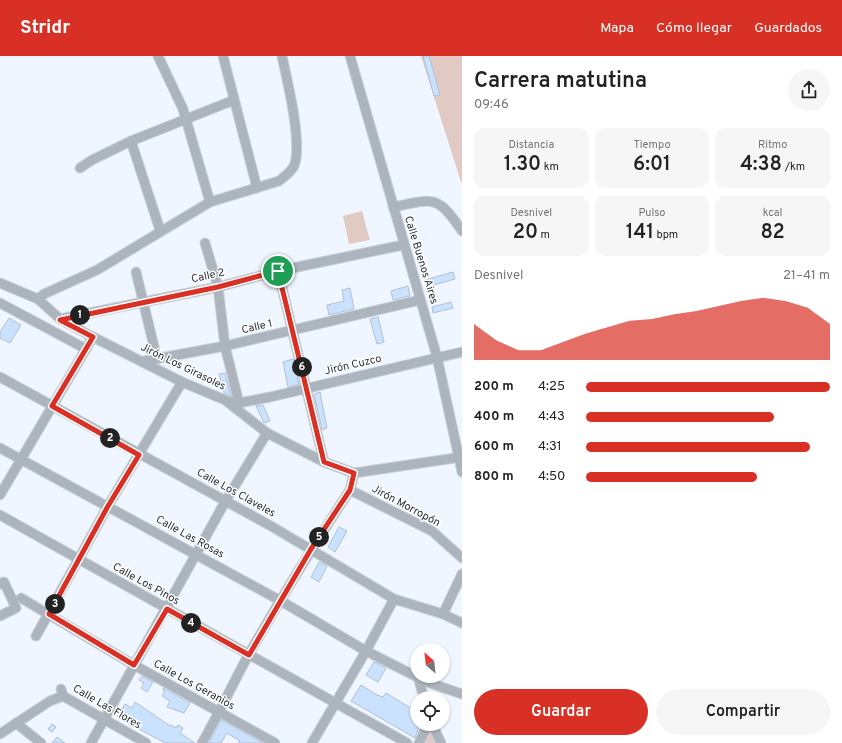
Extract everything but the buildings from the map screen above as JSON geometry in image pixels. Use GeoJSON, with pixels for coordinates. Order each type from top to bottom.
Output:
{"type":"FeatureCollection","features":[{"type":"Feature","properties":{"kind":"street"},"geometry":{"type":"LineString","coordinates":[[158,56],[170,79],[185,119],[210,202]]}},
{"type":"Feature","properties":{"kind":"street"},"geometry":{"type":"LineString","coordinates":[[223,56],[257,188]]}},
{"type":"Feature","properties":{"kind":"street"},"geometry":{"type":"LineString","coordinates":[[38,299],[44,294],[96,270],[160,230],[210,202],[279,181],[287,174],[295,164],[296,137],[282,56]]}},
{"type":"Feature","properties":{"kind":"street","name":"Calle Buenos Aires"},"geometry":{"type":"LineString","coordinates":[[350,56],[403,245],[437,357],[460,457],[462,472]]}},
{"type":"Feature","properties":{"kind":"street"},"geometry":{"type":"LineString","coordinates":[[80,168],[97,157],[131,141],[167,128],[185,119],[234,100]]}},
{"type":"Feature","properties":{"kind":"street"},"geometry":{"type":"LineString","coordinates":[[131,141],[160,230]]}},
{"type":"Feature","properties":{"kind":"street"},"geometry":{"type":"LineString","coordinates":[[393,207],[427,200],[436,202],[449,211],[462,231]]}},
{"type":"Feature","properties":{"kind":"street"},"geometry":{"type":"LineString","coordinates":[[205,243],[218,287],[225,346],[239,403]]}},
{"type":"Feature","properties":{"kind":"street","name":"Calle 2"},"geometry":{"type":"LineString","coordinates":[[60,320],[218,287],[278,271],[403,245]]}},
{"type":"Feature","properties":{"kind":"street"},"geometry":{"type":"LineString","coordinates":[[278,271],[324,462]]}},
{"type":"Feature","properties":{"kind":"street"},"geometry":{"type":"LineString","coordinates":[[136,272],[157,358]]}},
{"type":"Feature","properties":{"kind":"street","name":"Jirón Los Girasoles"},"geometry":{"type":"LineString","coordinates":[[0,283],[38,299],[60,320],[144,361],[182,382],[225,400],[267,433],[324,462],[354,473]]}},
{"type":"Feature","properties":{"kind":"street","name":"Calle 1"},"geometry":{"type":"LineString","coordinates":[[144,361],[225,346],[293,331],[420,300]]}},
{"type":"Feature","properties":{"kind":"street"},"geometry":{"type":"LineString","coordinates":[[0,303],[86,348]]}},
{"type":"Feature","properties":{"kind":"street"},"geometry":{"type":"LineString","coordinates":[[0,495],[93,337]]}},
{"type":"Feature","properties":{"kind":"street","name":"Jirón Cuzco"},"geometry":{"type":"LineString","coordinates":[[225,400],[239,403],[462,352]]}},
{"type":"Feature","properties":{"kind":"street","name":"Calle Los Claveles"},"geometry":{"type":"LineString","coordinates":[[0,377],[139,455],[178,474],[225,502],[311,549],[394,599],[443,614],[462,623]]}},
{"type":"Feature","properties":{"kind":"street"},"geometry":{"type":"LineString","coordinates":[[36,636],[108,506],[182,382]]}},
{"type":"Feature","properties":{"kind":"street"},"geometry":{"type":"LineString","coordinates":[[91,743],[167,609],[225,502],[267,433]]}},
{"type":"Feature","properties":{"kind":"street","name":"Calle Las Rosas"},"geometry":{"type":"LineString","coordinates":[[0,448],[281,601],[366,651]]}},
{"type":"Feature","properties":{"kind":"street"},"geometry":{"type":"LineString","coordinates":[[202,743],[219,714],[249,655],[311,549],[350,490],[354,473],[460,457]]}},
{"type":"Feature","properties":{"kind":"street","name":"Jirón Morropón"},"geometry":{"type":"LineString","coordinates":[[350,490],[432,531],[462,558]]}},
{"type":"Feature","properties":{"kind":"street","name":"Calle Los Pinos"},"geometry":{"type":"LineString","coordinates":[[0,515],[407,743]]}},
{"type":"Feature","properties":{"kind":"street"},"geometry":{"type":"LineString","coordinates":[[443,614],[462,574]]}},
{"type":"Feature","properties":{"kind":"street"},"geometry":{"type":"LineString","coordinates":[[0,584],[4,582],[16,608],[0,616]]}},
{"type":"Feature","properties":{"kind":"street","name":"Calle Los Geranios"},"geometry":{"type":"LineString","coordinates":[[21,598],[219,714],[275,743]]}},
{"type":"Feature","properties":{"kind":"street"},"geometry":{"type":"LineString","coordinates":[[312,743],[366,651],[394,599]]}},
{"type":"Feature","properties":{"kind":"street"},"geometry":{"type":"LineString","coordinates":[[366,651],[410,673]]}},
{"type":"Feature","properties":{"kind":"street"},"geometry":{"type":"LineString","coordinates":[[434,683],[462,694]]}},
{"type":"Feature","properties":{"kind":"street","name":"Calle Las Flores"},"geometry":{"type":"LineString","coordinates":[[16,723],[62,692],[104,719],[146,743]]}},
{"type":"Feature","properties":{"kind":"street"},"geometry":{"type":"LineString","coordinates":[[0,734],[16,723],[41,743]]}},
{"type":"Feature","properties":{"kind":"street"},"geometry":{"type":"LineString","coordinates":[[419,743],[425,731]]}},
{"type":"Feature","properties":{"kind":"street"},"geometry":{"type":"LineString","coordinates":[[435,731],[441,743]]}},
{"type":"Feature","properties":{"kind":"shaded area"},"geometry":{"type":"Polygon","coordinates":[[[421,56],[462,56],[462,182],[461,182],[421,56]]]}},
{"type":"Feature","properties":{"kind":"shaded area"},"geometry":{"type":"Polygon","coordinates":[[[362,211],[370,240],[349,244],[343,216],[362,211]]]}},
{"type":"Feature","properties":{"kind":"shaded area"},"geometry":{"type":"Polygon","coordinates":[[[429,731],[430,731],[436,743],[423,743],[429,731]]]}},
{"type":"Feature","properties":{"kind":"route"},"geometry":{"type":"LineString","coordinates":[[278,271],[324,462],[354,473],[350,490],[311,549],[249,655],[167,609],[134,665],[49,614],[108,506],[139,455],[52,406],[93,337],[60,320],[218,287],[278,271]]}}]}
